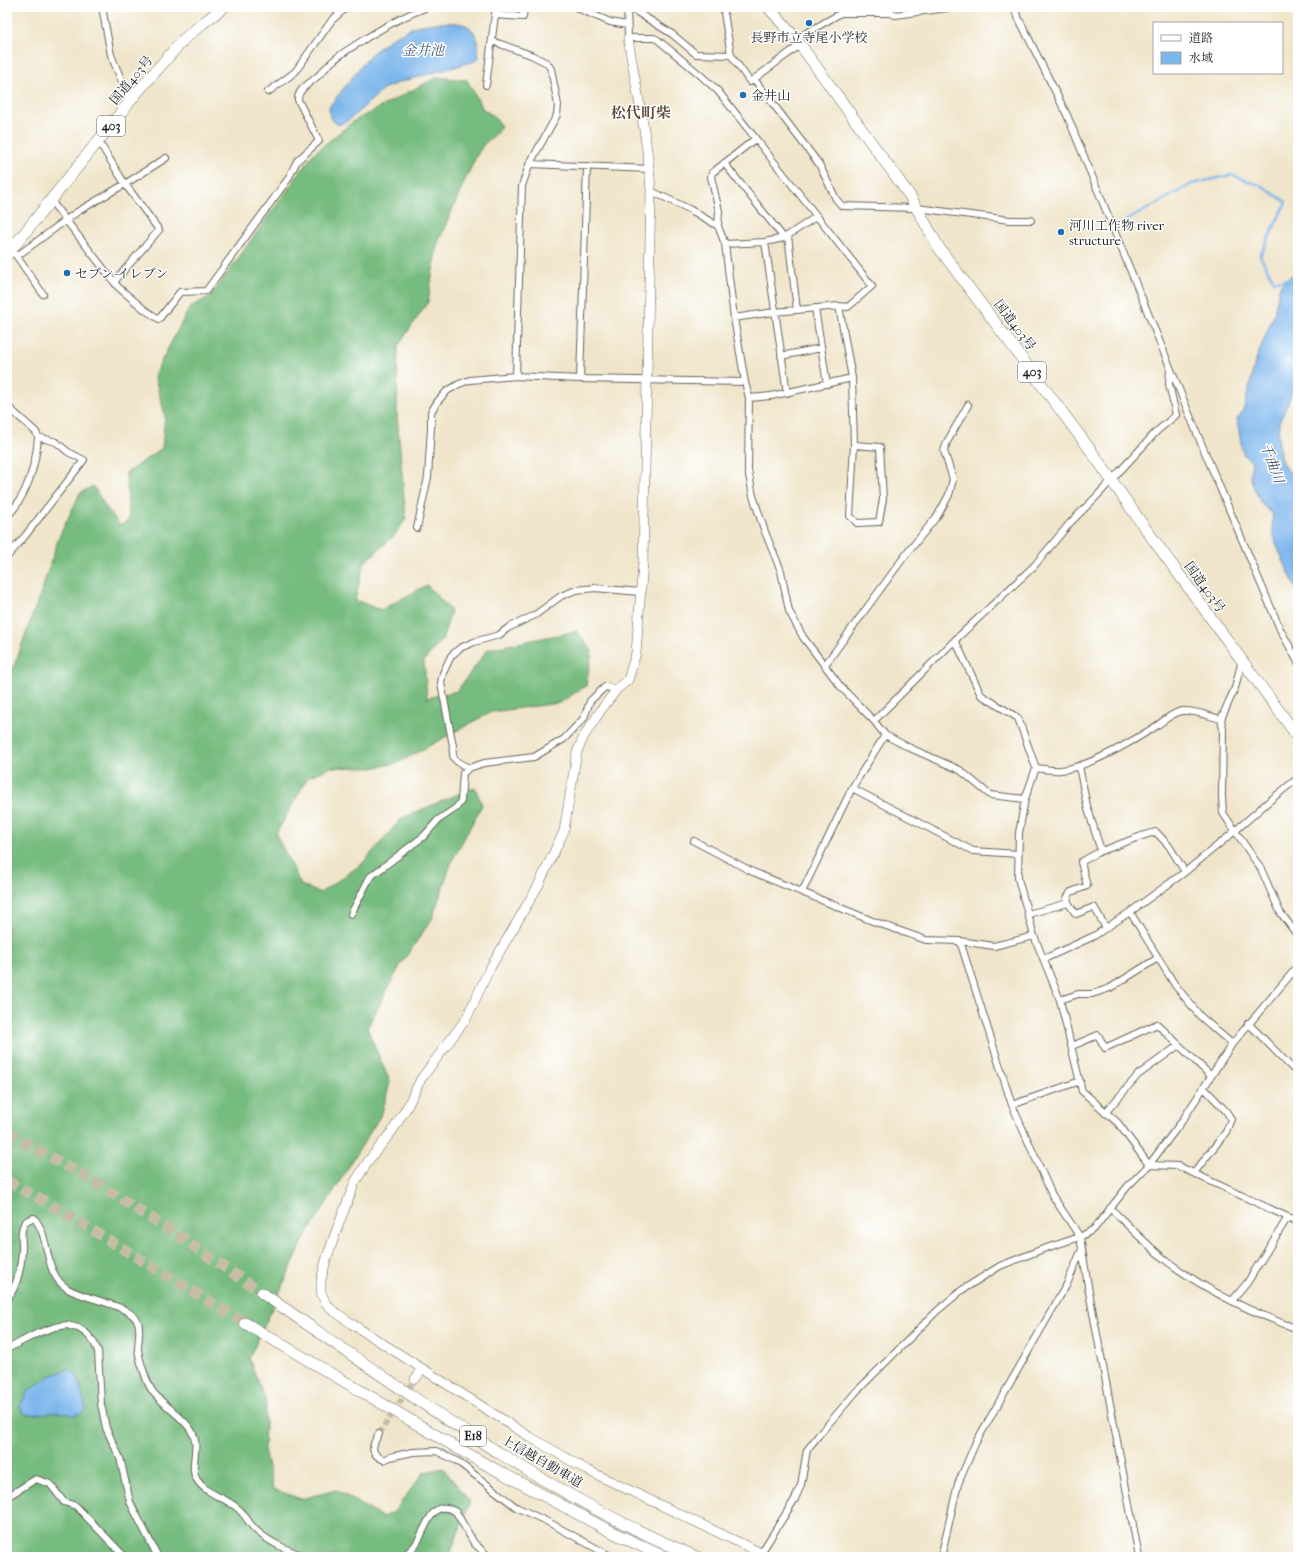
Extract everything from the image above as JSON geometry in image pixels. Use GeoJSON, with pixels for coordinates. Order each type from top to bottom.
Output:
{"type":"FeatureCollection","features":[{"type":"Feature","properties":{"kind":"highway","name":"国道403号"},"geometry":{"type":"LineString","coordinates":[[11,254],[50,201],[99,142],[130,101],[184,39],[224,7]]}},
{"type":"Feature","properties":{"kind":"highway","name":"国道403号"},"geometry":{"type":"LineString","coordinates":[[768,7],[798,42],[910,196],[939,248],[1089,448],[1298,736]]}},
{"type":"Feature","properties":{"kind":"highway","name":"上信越自動車道"},"geometry":{"type":"LineString","coordinates":[[262,1293],[420,1402],[496,1451],[614,1518],[651,1537],[697,1557]]}},
{"type":"Feature","properties":{"kind":"highway","name":"E18"},"geometry":{"type":"LineString","coordinates":[[245,1323],[484,1464],[599,1526],[664,1557]]}},
{"type":"Feature","properties":{"kind":"street"},"geometry":{"type":"LineString","coordinates":[[102,7],[111,55],[130,101]]}},
{"type":"Feature","properties":{"kind":"street"},"geometry":{"type":"LineString","coordinates":[[268,92],[295,72],[332,20],[347,7]]}},
{"type":"Feature","properties":{"kind":"street"},"geometry":{"type":"LineString","coordinates":[[50,201],[118,287],[145,310],[159,319],[180,292],[206,291],[288,179],[297,161],[319,141],[298,100],[300,91],[347,50],[378,30],[428,7]]}},
{"type":"Feature","properties":{"kind":"street"},"geometry":{"type":"LineString","coordinates":[[486,85],[496,7]]}},
{"type":"Feature","properties":{"kind":"street"},"geometry":{"type":"LineString","coordinates":[[495,15],[523,17],[524,7]]}},
{"type":"Feature","properties":{"kind":"street"},"geometry":{"type":"LineString","coordinates":[[575,7],[610,22],[627,25]]}},
{"type":"Feature","properties":{"kind":"street"},"geometry":{"type":"LineString","coordinates":[[731,55],[696,54],[672,34],[628,7],[628,38],[645,132],[650,169],[651,191],[643,562],[636,653],[628,680],[617,689],[584,736],[577,752],[564,831],[538,886],[489,970],[466,1019],[421,1079],[407,1107],[393,1130],[369,1160],[355,1182],[326,1260],[321,1280],[321,1292],[325,1302],[352,1324],[530,1437],[587,1470],[771,1557]]}},
{"type":"Feature","properties":{"kind":"street"},"geometry":{"type":"LineString","coordinates":[[723,7],[731,55],[750,82],[798,42],[841,13],[891,10],[895,15],[955,7]]}},
{"type":"Feature","properties":{"kind":"street"},"geometry":{"type":"LineString","coordinates":[[1013,7],[1067,115],[1280,628],[1298,662]]}},
{"type":"Feature","properties":{"kind":"street"},"geometry":{"type":"LineString","coordinates":[[628,38],[654,38],[665,45],[718,91],[872,286],[848,307],[839,306],[815,308],[734,318]]}},
{"type":"Feature","properties":{"kind":"street"},"geometry":{"type":"LineString","coordinates":[[492,41],[547,63],[551,69],[558,105],[557,115],[530,164],[522,186],[516,376]]}},
{"type":"Feature","properties":{"kind":"street"},"geometry":{"type":"LineString","coordinates":[[754,79],[819,164],[836,199],[842,206],[917,208],[1010,220],[1031,220]]}},
{"type":"Feature","properties":{"kind":"street"},"geometry":{"type":"LineString","coordinates":[[755,139],[712,173],[711,177],[719,211],[718,226],[725,244],[734,318],[744,382],[749,398],[748,470],[753,496],[781,570],[789,611],[803,637],[841,687],[874,721],[885,735],[910,748],[960,770],[990,795],[1025,799]]}},
{"type":"Feature","properties":{"kind":"street"},"geometry":{"type":"LineString","coordinates":[[99,142],[125,184],[159,230],[114,282]]}},
{"type":"Feature","properties":{"kind":"street"},"geometry":{"type":"LineString","coordinates":[[42,294],[11,254],[166,158]]}},
{"type":"Feature","properties":{"kind":"street"},"geometry":{"type":"LineString","coordinates":[[724,163],[786,237],[797,310]]}},
{"type":"Feature","properties":{"kind":"street"},"geometry":{"type":"LineString","coordinates":[[530,164],[650,169]]}},
{"type":"Feature","properties":{"kind":"street"},"geometry":{"type":"LineString","coordinates":[[580,379],[587,166]]}},
{"type":"Feature","properties":{"kind":"street"},"geometry":{"type":"LineString","coordinates":[[651,191],[689,209],[718,226]]}},
{"type":"Feature","properties":{"kind":"street"},"geometry":{"type":"LineString","coordinates":[[725,244],[765,242],[786,237],[817,216]]}},
{"type":"Feature","properties":{"kind":"street"},"geometry":{"type":"LineString","coordinates":[[765,242],[787,393]]}},
{"type":"Feature","properties":{"kind":"street"},"geometry":{"type":"LineString","coordinates":[[839,306],[852,378],[854,445],[850,516],[857,523],[879,522],[883,499],[880,447],[854,445]]}},
{"type":"Feature","properties":{"kind":"street"},"geometry":{"type":"LineString","coordinates":[[815,308],[827,384]]}},
{"type":"Feature","properties":{"kind":"street"},"geometry":{"type":"LineString","coordinates":[[781,356],[821,348]]}},
{"type":"Feature","properties":{"kind":"street"},"geometry":{"type":"LineString","coordinates":[[874,721],[955,640],[1034,566],[1070,523],[1157,431],[1176,415],[1169,384],[1170,366]]}},
{"type":"Feature","properties":{"kind":"street"},"geometry":{"type":"LineString","coordinates":[[417,528],[428,477],[431,412],[447,391],[458,384],[470,380],[516,376],[580,379],[744,382]]}},
{"type":"Feature","properties":{"kind":"street"},"geometry":{"type":"LineString","coordinates":[[749,398],[787,393],[852,378]]}},
{"type":"Feature","properties":{"kind":"street"},"geometry":{"type":"LineString","coordinates":[[825,665],[904,557],[938,515],[950,494],[953,479],[944,451],[947,442],[968,405]]}},
{"type":"Feature","properties":{"kind":"street"},"geometry":{"type":"LineString","coordinates":[[7,406],[36,432],[38,437],[37,453],[24,493],[7,517]]}},
{"type":"Feature","properties":{"kind":"street"},"geometry":{"type":"LineString","coordinates":[[7,557],[84,460],[68,452],[56,442],[38,437]]}},
{"type":"Feature","properties":{"kind":"street"},"geometry":{"type":"LineString","coordinates":[[469,768],[460,765],[454,759],[452,754],[453,746],[441,683],[443,673],[451,656],[460,648],[474,642],[499,635],[508,628],[534,615],[561,596],[576,590],[595,588],[640,592]]}},
{"type":"Feature","properties":{"kind":"street"},"geometry":{"type":"LineString","coordinates":[[955,640],[981,695],[1018,718],[1036,768],[1025,799],[1019,833],[1018,879],[1034,936],[1060,1000],[1082,1090],[1118,1123],[1149,1165]]}},
{"type":"Feature","properties":{"kind":"street"},"geometry":{"type":"LineString","coordinates":[[1242,660],[1235,688],[1221,719],[1223,729],[1223,813],[1261,869],[1280,912],[1298,936]]}},
{"type":"Feature","properties":{"kind":"street"},"geometry":{"type":"LineString","coordinates":[[351,914],[370,877],[424,836],[438,820],[456,808],[461,801],[463,773],[469,768],[484,763],[534,757],[564,739],[584,718],[590,701],[605,687],[617,689]]}},
{"type":"Feature","properties":{"kind":"street"},"geometry":{"type":"LineString","coordinates":[[1036,768],[1060,770],[1079,766],[1122,748],[1154,728],[1171,715],[1182,711],[1221,719]]}},
{"type":"Feature","properties":{"kind":"street"},"geometry":{"type":"LineString","coordinates":[[802,892],[852,788],[885,735]]}},
{"type":"Feature","properties":{"kind":"street"},"geometry":{"type":"LineString","coordinates":[[1079,766],[1087,806],[1101,851]]}},
{"type":"Feature","properties":{"kind":"street"},"geometry":{"type":"LineString","coordinates":[[1044,959],[1094,936],[1130,912],[1185,872],[1298,778]]}},
{"type":"Feature","properties":{"kind":"street"},"geometry":{"type":"LineString","coordinates":[[852,788],[973,851],[1018,854]]}},
{"type":"Feature","properties":{"kind":"street"},"geometry":{"type":"LineString","coordinates":[[1106,928],[1094,907],[1076,914],[1068,903],[1067,898],[1071,892],[1087,886],[1081,862],[1101,851],[1124,844],[1145,834],[1156,832],[1169,846],[1185,872]]}},
{"type":"Feature","properties":{"kind":"street"},"geometry":{"type":"LineString","coordinates":[[694,841],[754,872],[926,940],[960,941],[994,946],[1034,936]]}},
{"type":"Feature","properties":{"kind":"street"},"geometry":{"type":"LineString","coordinates":[[1028,914],[1068,903]]}},
{"type":"Feature","properties":{"kind":"street"},"geometry":{"type":"LineString","coordinates":[[1130,912],[1175,985],[1200,1016],[1232,1044]]}},
{"type":"Feature","properties":{"kind":"street"},"geometry":{"type":"LineString","coordinates":[[960,941],[1012,1105],[1052,1195],[1080,1237],[1139,1557]]}},
{"type":"Feature","properties":{"kind":"street"},"geometry":{"type":"LineString","coordinates":[[1060,1000],[1078,994],[1092,994],[1110,988],[1158,958]]}},
{"type":"Feature","properties":{"kind":"street"},"geometry":{"type":"LineString","coordinates":[[761,1553],[795,1499],[802,1485],[807,1450],[855,1393],[954,1295],[1000,1266],[1043,1249],[1080,1237],[1094,1229],[1110,1208],[1149,1165],[1182,1121],[1232,1044],[1298,966]]}},
{"type":"Feature","properties":{"kind":"street"},"geometry":{"type":"LineString","coordinates":[[1072,1046],[1098,1035],[1105,1048],[1157,1024],[1211,1076]]}},
{"type":"Feature","properties":{"kind":"street"},"geometry":{"type":"LineString","coordinates":[[1248,1024],[1298,1074]]}},
{"type":"Feature","properties":{"kind":"street"},"geometry":{"type":"LineString","coordinates":[[1105,1112],[1138,1075],[1179,1045]]}},
{"type":"Feature","properties":{"kind":"street"},"geometry":{"type":"LineString","coordinates":[[1012,1105],[1080,1081]]}},
{"type":"Feature","properties":{"kind":"street"},"geometry":{"type":"LineString","coordinates":[[1194,1173],[1226,1132],[1231,1118],[1204,1088]]}},
{"type":"Feature","properties":{"kind":"street"},"geometry":{"type":"LineString","coordinates":[[1149,1165],[1178,1166],[1288,1217],[1298,1220]]}},
{"type":"Feature","properties":{"kind":"street"},"geometry":{"type":"LineString","coordinates":[[1110,1208],[1167,1260],[1185,1274],[1232,1301],[1264,1317],[1298,1329]]}},
{"type":"Feature","properties":{"kind":"street"},"geometry":{"type":"LineString","coordinates":[[1232,1301],[1247,1283],[1288,1217]]}},
{"type":"Feature","properties":{"kind":"street"},"geometry":{"type":"LineString","coordinates":[[7,1299],[11,1294],[18,1275],[21,1258],[21,1232],[24,1223],[29,1219],[34,1218],[42,1233],[52,1272],[60,1283],[80,1294],[117,1306],[130,1313],[138,1322],[138,1350],[152,1391],[184,1421],[192,1431],[196,1442],[194,1466],[197,1479],[207,1491],[225,1499],[238,1508],[257,1531],[278,1546],[306,1557]]}},
{"type":"Feature","properties":{"kind":"street"},"geometry":{"type":"LineString","coordinates":[[941,1557],[958,1484],[975,1444],[1067,1284],[1082,1249]]}},
{"type":"Feature","properties":{"kind":"street"},"geometry":{"type":"LineString","coordinates":[[7,1349],[38,1333],[55,1327],[67,1325],[78,1328],[93,1340],[98,1351],[101,1404],[106,1428],[120,1458],[130,1502],[158,1557]]}},
{"type":"Feature","properties":{"kind":"street"},"geometry":{"type":"LineString","coordinates":[[415,1379],[423,1369]]}},
{"type":"Feature","properties":{"kind":"street"},"geometry":{"type":"LineString","coordinates":[[378,1434],[373,1443],[374,1451],[378,1457],[384,1460],[390,1457],[413,1452],[436,1451],[457,1461],[516,1507],[550,1523],[612,1557]]}},
{"type":"Feature","properties":{"kind":"street"},"geometry":{"type":"LineString","coordinates":[[7,1497],[36,1479],[50,1484],[64,1502],[76,1506],[125,1557]]}},
{"type":"Feature","properties":{"kind":"street"},"geometry":{"type":"LineString","coordinates":[[401,1557],[408,1553],[420,1539],[427,1521],[436,1510],[443,1508],[451,1509],[456,1512],[474,1543],[489,1557]]}},
{"type":"Feature","properties":{"kind":"green space"},"geometry":{"type":"Polygon","coordinates":[[[437,77],[467,80],[483,109],[495,117],[501,126],[496,134],[484,144],[466,178],[437,245],[428,302],[398,346],[397,415],[406,519],[393,537],[364,563],[355,600],[381,610],[427,585],[451,611],[443,638],[424,661],[427,698],[457,691],[488,649],[577,631],[592,651],[586,686],[559,703],[491,712],[398,763],[371,768],[332,767],[308,777],[276,834],[301,885],[320,893],[362,864],[402,818],[475,787],[482,805],[452,861],[432,919],[401,964],[367,1028],[390,1082],[382,1113],[303,1241],[249,1359],[266,1402],[264,1449],[273,1489],[301,1499],[336,1490],[382,1517],[394,1512],[424,1472],[443,1468],[470,1502],[451,1552],[459,1557],[7,1557],[7,685],[41,592],[59,537],[80,493],[93,486],[107,509],[120,525],[129,521],[126,473],[162,448],[165,415],[154,375],[190,307],[211,296],[314,153],[354,121],[437,77]]]}},
{"type":"Feature","properties":{"kind":"water","name":"金井池"},"geometry":{"type":"Polygon","coordinates":[[[435,23],[456,23],[471,28],[474,32],[478,45],[479,58],[476,61],[400,82],[385,88],[349,120],[338,125],[330,118],[329,107],[370,55],[393,37],[416,26],[435,23]]]}},
{"type":"Feature","properties":{"kind":"water","name":"千曲川"},"geometry":{"type":"Polygon","coordinates":[[[1298,270],[1298,380],[1279,423],[1278,435],[1280,456],[1283,465],[1291,474],[1293,487],[1298,496],[1298,594],[1277,544],[1272,524],[1273,514],[1262,505],[1253,486],[1250,475],[1252,462],[1244,455],[1237,419],[1245,405],[1255,362],[1274,314],[1280,285],[1298,270]]]}},
{"type":"Feature","properties":{"kind":"water"},"geometry":{"type":"Polygon","coordinates":[[[69,1369],[77,1375],[86,1409],[82,1413],[73,1415],[59,1412],[28,1415],[23,1413],[20,1406],[28,1391],[50,1376],[69,1369]]]}},
{"type":"Feature","properties":{"kind":"waterway"},"geometry":{"type":"LineString","coordinates":[[1126,221],[1192,184],[1231,175],[1262,186],[1286,202],[1260,256],[1274,281],[1289,279]]}},
{"type":"Feature","properties":{"kind":"tunnel"},"geometry":{"type":"LineString","coordinates":[[7,1133],[84,1175],[176,1234],[262,1293]]}},
{"type":"Feature","properties":{"kind":"tunnel"},"geometry":{"type":"LineString","coordinates":[[7,1181],[46,1202],[245,1323]]}},
{"type":"Feature","properties":{"kind":"tunnel"},"geometry":{"type":"LineString","coordinates":[[379,1434],[415,1379]]}},
{"type":"Feature","properties":{"kind":"place","name":"長野市立寺尾小学校"},"geometry":{"type":"Point","coordinates":[809,23]}},
{"type":"Feature","properties":{"kind":"place","name":"金井山"},"geometry":{"type":"Point","coordinates":[743,95]}},
{"type":"Feature","properties":{"kind":"place","name":"河川工作物 river structure"},"geometry":{"type":"Point","coordinates":[1061,232]}},
{"type":"Feature","properties":{"kind":"place","name":"セブン-イレブン"},"geometry":{"type":"Point","coordinates":[67,273]}},
{"type":"Feature","properties":{"kind":"district","name":"松代町柴"},"geometry":{"type":"Point","coordinates":[641,113]}}]}
